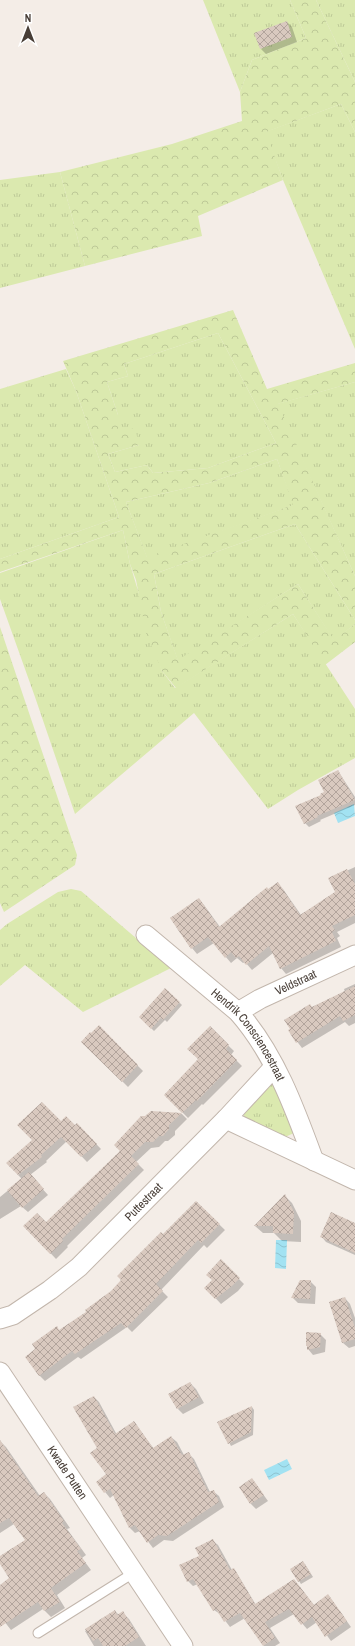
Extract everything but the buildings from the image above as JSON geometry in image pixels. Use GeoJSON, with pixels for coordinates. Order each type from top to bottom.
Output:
{"type":"FeatureCollection","features":[{"type":"Feature","properties":{"kind":"street","name":"Hendrik Consciencestraat"},"geometry":{"type":"LineString","coordinates":[[146,935],[238,1012],[249,1026],[274,1067],[294,1106],[314,1161]]}},
{"type":"Feature","properties":{"kind":"street","name":"Veldstraat"},"geometry":{"type":"LineString","coordinates":[[238,1012],[260,999],[355,955]]}},
{"type":"Feature","properties":{"kind":"street","name":"Puttestraat"},"geometry":{"type":"LineString","coordinates":[[0,1319],[13,1315],[50,1290],[79,1267],[226,1119],[274,1067]]}},
{"type":"Feature","properties":{"kind":"street"},"geometry":{"type":"LineString","coordinates":[[226,1119],[355,1180]]}},
{"type":"Feature","properties":{"kind":"street","name":"Kwade Putten"},"geometry":{"type":"LineString","coordinates":[[0,1372],[183,1646]]}},
{"type":"Feature","properties":{"kind":"lane"},"geometry":{"type":"LineString","coordinates":[[38,1633],[135,1572]]}},
{"type":"Feature","properties":{"kind":"green space"},"geometry":{"type":"Polygon","coordinates":[[[203,0],[290,0],[306,38],[252,60],[240,92],[203,0]]]}},
{"type":"Feature","properties":{"kind":"green space"},"geometry":{"type":"Polygon","coordinates":[[[290,0],[316,0],[355,82],[355,132],[341,104],[266,132],[283,180],[198,216],[202,236],[85,266],[60,172],[172,144],[242,121],[240,92],[252,60],[306,38],[290,0]]]}},
{"type":"Feature","properties":{"kind":"green space"},"geometry":{"type":"Polygon","coordinates":[[[316,0],[355,0],[355,82],[316,0]]]}},
{"type":"Feature","properties":{"kind":"green space"},"geometry":{"type":"Polygon","coordinates":[[[341,104],[355,132],[355,349],[283,180],[265,132],[341,104]]]}},
{"type":"Feature","properties":{"kind":"green space"},"geometry":{"type":"Polygon","coordinates":[[[60,172],[85,266],[0,288],[0,180],[60,172]]]}},
{"type":"Feature","properties":{"kind":"green space"},"geometry":{"type":"Polygon","coordinates":[[[233,310],[267,389],[355,363],[355,382],[278,404],[355,576],[355,620],[295,524],[154,574],[161,612],[178,660],[298,584],[334,640],[355,624],[355,642],[325,665],[293,614],[176,688],[162,671],[146,633],[136,580],[130,564],[123,530],[0,572],[0,559],[119,517],[76,391],[63,361],[233,310]],[[218,333],[124,364],[128,376],[107,382],[118,415],[118,432],[135,428],[139,445],[108,454],[115,472],[147,465],[153,473],[208,468],[276,443],[218,333]],[[277,459],[209,483],[126,502],[147,557],[293,505],[277,459]]]}},
{"type":"Feature","properties":{"kind":"green space"},"geometry":{"type":"Polygon","coordinates":[[[218,333],[276,443],[208,468],[153,473],[147,465],[115,472],[108,454],[139,445],[118,432],[118,415],[107,382],[128,376],[124,364],[218,333]]]}},
{"type":"Feature","properties":{"kind":"green space"},"geometry":{"type":"Polygon","coordinates":[[[66,369],[76,391],[119,517],[0,559],[0,389],[66,369]]]}},
{"type":"Feature","properties":{"kind":"green space"},"geometry":{"type":"Polygon","coordinates":[[[355,382],[355,576],[277,404],[355,382]]]}},
{"type":"Feature","properties":{"kind":"green space"},"geometry":{"type":"Polygon","coordinates":[[[277,459],[294,505],[147,558],[126,502],[209,483],[277,459]]]}},
{"type":"Feature","properties":{"kind":"green space"},"geometry":{"type":"Polygon","coordinates":[[[295,524],[355,620],[355,624],[334,641],[298,584],[178,661],[161,612],[154,574],[295,524]]]}},
{"type":"Feature","properties":{"kind":"green space"},"geometry":{"type":"Polygon","coordinates":[[[123,530],[130,564],[162,671],[175,688],[293,614],[355,709],[355,758],[298,790],[268,809],[194,713],[75,814],[0,599],[0,573],[123,530]]]}},
{"type":"Feature","properties":{"kind":"green space"},"geometry":{"type":"Polygon","coordinates":[[[0,627],[77,855],[75,865],[4,912],[0,903],[0,627]]]}},
{"type":"Feature","properties":{"kind":"green space"},"geometry":{"type":"Polygon","coordinates":[[[71,889],[81,891],[171,968],[83,1012],[25,965],[0,986],[0,930],[58,892],[71,889]]]}},
{"type":"Feature","properties":{"kind":"green space"},"geometry":{"type":"Polygon","coordinates":[[[268,1085],[273,1085],[278,1088],[294,1133],[285,1137],[248,1121],[244,1116],[244,1110],[268,1085]]]}},
{"type":"Feature","properties":{"kind":"water"},"geometry":{"type":"Polygon","coordinates":[[[354,804],[355,816],[338,823],[334,813],[354,804]]]}},
{"type":"Feature","properties":{"kind":"water"},"geometry":{"type":"Polygon","coordinates":[[[276,1240],[287,1240],[286,1269],[275,1268],[276,1240]]]}},
{"type":"Feature","properties":{"kind":"water"},"geometry":{"type":"Polygon","coordinates":[[[287,1459],[292,1469],[269,1480],[264,1470],[287,1459]]]}}]}
